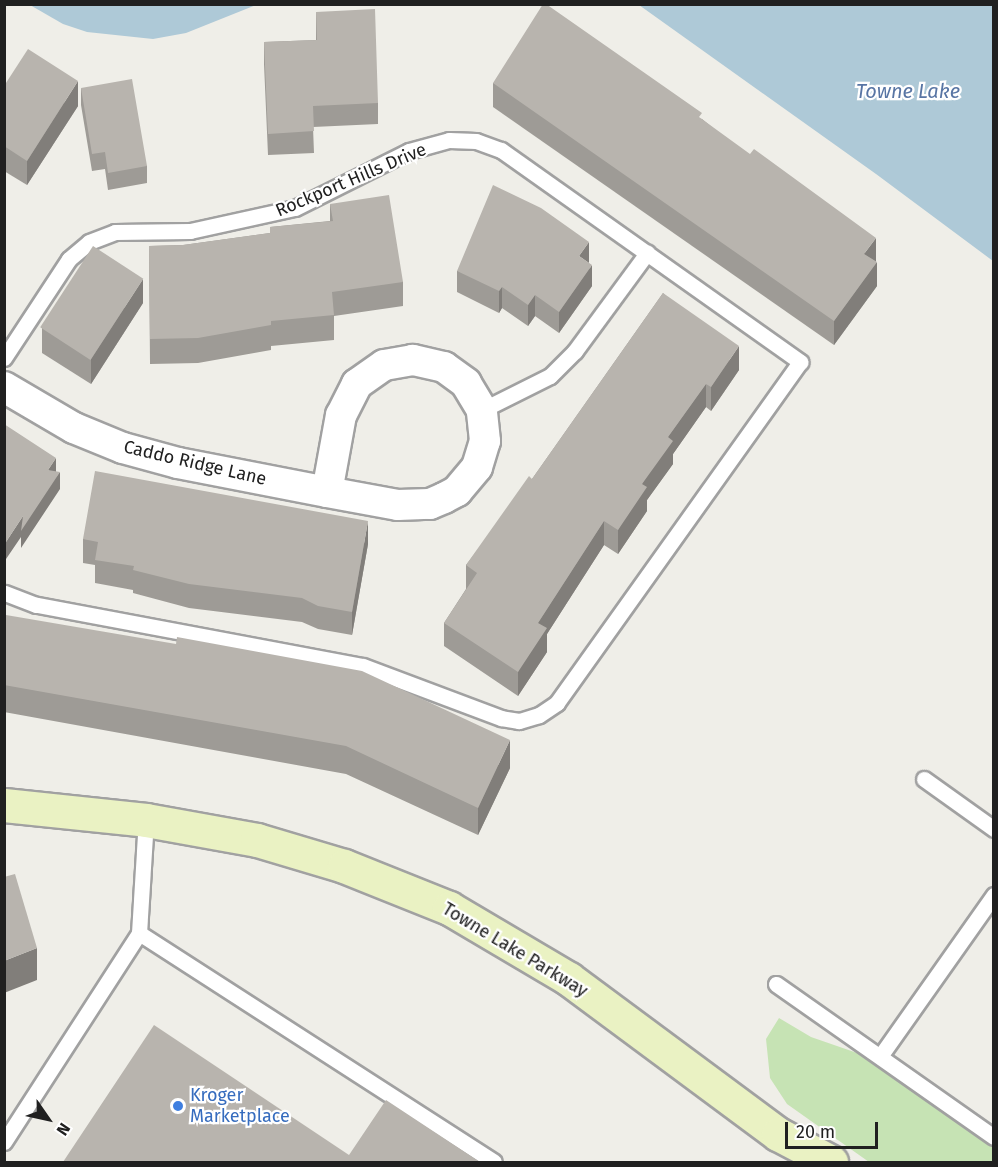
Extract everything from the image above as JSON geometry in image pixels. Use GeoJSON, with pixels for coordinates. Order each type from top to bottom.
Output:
{"type":"FeatureCollection","features":[{"type":"Feature","properties":{"kind":"street","name":"Caddo Ridge Lane"},"geometry":{"type":"LineString","coordinates":[[4,387],[74,428],[123,448],[327,492],[398,505],[430,504],[444,498],[457,491],[477,467],[485,441],[482,410],[466,383],[444,367],[413,360],[384,365],[357,384],[341,415],[327,492]]}},
{"type":"Feature","properties":{"kind":"street","name":"Towne Lake Parkway"},"geometry":{"type":"LineString","coordinates":[[4,805],[146,820],[257,840],[344,866],[449,908],[569,979],[778,1134],[831,1162]]}},
{"type":"Feature","properties":{"kind":"street","name":"Towne Lake Parkway"},"geometry":{"type":"LineString","coordinates":[[778,1134],[801,1162]]}},
{"type":"Feature","properties":{"kind":"lane","name":"Rockport Hills Drive"},"geometry":{"type":"LineString","coordinates":[[4,358],[69,259],[89,242],[115,232],[190,231],[295,208],[409,151],[449,140],[476,141],[501,150],[800,362],[557,703],[539,716],[519,721],[501,718],[363,666],[36,605],[4,592]]}},
{"type":"Feature","properties":{"kind":"lane"},"geometry":{"type":"LineString","coordinates":[[482,410],[550,376],[575,351],[647,253]]}},
{"type":"Feature","properties":{"kind":"lane"},"geometry":{"type":"LineString","coordinates":[[924,779],[993,829]]}},
{"type":"Feature","properties":{"kind":"lane"},"geometry":{"type":"LineString","coordinates":[[4,1142],[139,933],[146,820]]}},
{"type":"Feature","properties":{"kind":"lane"},"geometry":{"type":"LineString","coordinates":[[880,1055],[993,895]]}},
{"type":"Feature","properties":{"kind":"lane"},"geometry":{"type":"LineString","coordinates":[[139,933],[494,1162]]}},
{"type":"Feature","properties":{"kind":"lane"},"geometry":{"type":"LineString","coordinates":[[776,984],[880,1055],[993,1137]]}},
{"type":"Feature","properties":{"kind":"green space"},"geometry":{"type":"Polygon","coordinates":[[[779,1018],[811,1037],[886,1063],[993,1132],[993,1162],[869,1162],[787,1104],[770,1078],[766,1039],[779,1018]]]}},
{"type":"Feature","properties":{"kind":"water"},"geometry":{"type":"Polygon","coordinates":[[[30,5],[256,5],[186,33],[153,39],[87,32],[63,24],[30,5]]]}},
{"type":"Feature","properties":{"kind":"water","name":"Towne Lake"},"geometry":{"type":"Polygon","coordinates":[[[639,5],[993,5],[993,261],[876,174],[639,5]]]}},
{"type":"Feature","properties":{"kind":"building"},"geometry":{"type":"Polygon","coordinates":[[[543,4],[702,113],[699,117],[750,154],[754,149],[876,238],[864,254],[877,262],[834,321],[493,83],[543,4]]]}},
{"type":"Feature","properties":{"kind":"building"},"geometry":{"type":"Polygon","coordinates":[[[375,9],[378,103],[313,106],[314,131],[268,134],[264,42],[317,40],[316,12],[375,9]]]}},
{"type":"Feature","properties":{"kind":"building"},"geometry":{"type":"Polygon","coordinates":[[[28,49],[78,81],[27,161],[4,146],[4,86],[28,49]]]}},
{"type":"Feature","properties":{"kind":"building"},"geometry":{"type":"Polygon","coordinates":[[[132,79],[147,166],[108,173],[105,152],[92,154],[81,88],[132,79]]]}},
{"type":"Feature","properties":{"kind":"building"},"geometry":{"type":"Polygon","coordinates":[[[493,185],[541,208],[589,242],[579,256],[592,265],[559,312],[535,295],[528,305],[502,287],[499,291],[457,271],[493,185]]]}},
{"type":"Feature","properties":{"kind":"building"},"geometry":{"type":"Polygon","coordinates":[[[389,195],[403,282],[332,292],[334,315],[271,321],[271,325],[198,338],[150,339],[149,246],[183,245],[270,233],[270,227],[333,221],[330,204],[389,195]]]}},
{"type":"Feature","properties":{"kind":"building"},"geometry":{"type":"Polygon","coordinates":[[[93,246],[143,279],[90,360],[40,327],[93,246]]]}},
{"type":"Feature","properties":{"kind":"building"},"geometry":{"type":"Polygon","coordinates":[[[663,293],[739,346],[711,387],[706,384],[668,437],[673,441],[642,484],[647,487],[618,530],[604,521],[538,623],[547,628],[518,672],[444,623],[477,573],[466,565],[529,476],[532,479],[663,293]]]}},
{"type":"Feature","properties":{"kind":"building"},"geometry":{"type":"Polygon","coordinates":[[[4,424],[56,458],[48,470],[60,472],[21,531],[23,516],[4,545],[4,424]]]}},
{"type":"Feature","properties":{"kind":"building"},"geometry":{"type":"Polygon","coordinates":[[[95,471],[368,521],[352,612],[318,606],[302,598],[189,584],[133,570],[134,566],[95,560],[98,542],[83,539],[95,471]]]}},
{"type":"Feature","properties":{"kind":"building"},"geometry":{"type":"Polygon","coordinates":[[[6,615],[176,644],[177,637],[362,671],[510,740],[478,808],[346,746],[4,685],[6,615]]]}},
{"type":"Feature","properties":{"kind":"building"},"geometry":{"type":"Polygon","coordinates":[[[15,874],[37,948],[4,961],[4,877],[15,874]]]}},
{"type":"Feature","properties":{"kind":"building"},"geometry":{"type":"Polygon","coordinates":[[[154,1025],[349,1155],[386,1100],[480,1162],[63,1162],[154,1025]]]}},
{"type":"Feature","properties":{"kind":"place","name":"Kroger Marketplace"},"geometry":{"type":"Point","coordinates":[178,1106]}}]}
